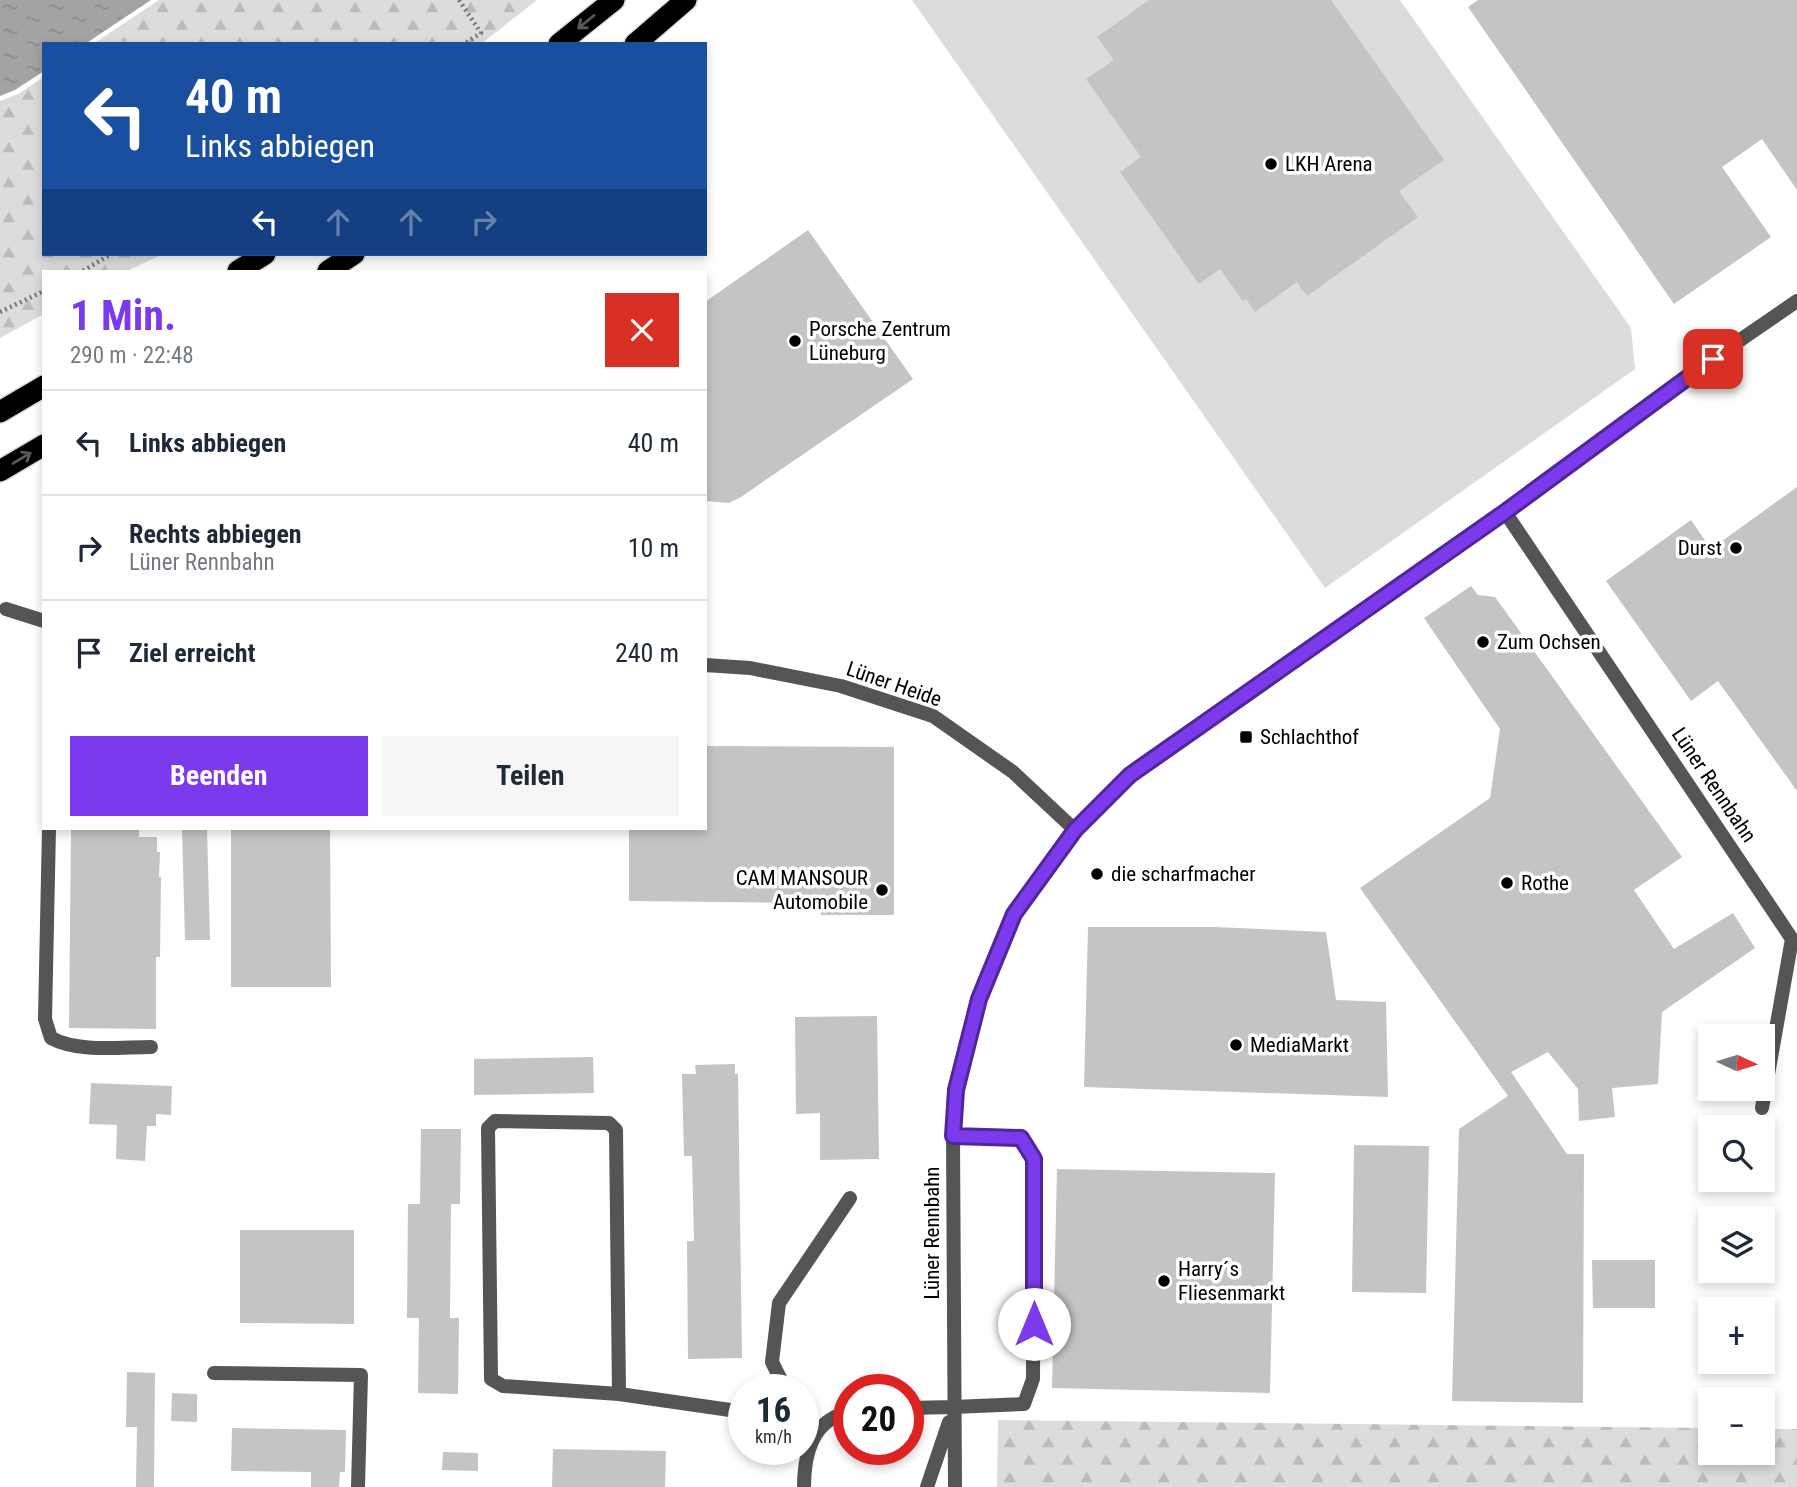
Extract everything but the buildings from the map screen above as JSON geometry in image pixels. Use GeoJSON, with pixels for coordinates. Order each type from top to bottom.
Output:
{"type":"FeatureCollection","features":[{"type":"Feature","properties":{"kind":"highway"},"geometry":{"type":"LineString","coordinates":[[562,42],[614,0]]}},
{"type":"Feature","properties":{"kind":"highway"},"geometry":{"type":"LineString","coordinates":[[637,42],[686,0]]}},
{"type":"Feature","properties":{"kind":"highway"},"geometry":{"type":"LineString","coordinates":[[240,270],[262,256]]}},
{"type":"Feature","properties":{"kind":"highway"},"geometry":{"type":"LineString","coordinates":[[330,270],[352,256]]}},
{"type":"Feature","properties":{"kind":"highway"},"geometry":{"type":"LineString","coordinates":[[0,412],[42,387]]}},
{"type":"Feature","properties":{"kind":"highway"},"geometry":{"type":"LineString","coordinates":[[0,471],[42,446]]}},
{"type":"Feature","properties":{"kind":"street","name":"Lüner Rennbahn"},"geometry":{"type":"LineString","coordinates":[[955,1487],[953,1136],[956,1090],[979,999],[1014,914],[1075,830],[1130,775],[1505,512],[1692,373],[1797,301]]}},
{"type":"Feature","properties":{"kind":"street","name":"Lüner Rennbahn"},"geometry":{"type":"LineString","coordinates":[[1505,512],[1792,939],[1762,1108]]}},
{"type":"Feature","properties":{"kind":"street"},"geometry":{"type":"LineString","coordinates":[[6,609],[42,620]]}},
{"type":"Feature","properties":{"kind":"street","name":"Lüner Heide"},"geometry":{"type":"LineString","coordinates":[[707,665],[750,668],[841,686],[933,716],[1013,772],[1075,830]]}},
{"type":"Feature","properties":{"kind":"street"},"geometry":{"type":"LineString","coordinates":[[48,830],[45,1020],[51,1038],[62,1044],[79,1046],[151,1047]]}},
{"type":"Feature","properties":{"kind":"street"},"geometry":{"type":"LineString","coordinates":[[619,1394],[616,1130],[609,1123],[495,1121],[488,1128],[491,1379],[503,1386],[619,1394],[728,1410]]}},
{"type":"Feature","properties":{"kind":"street"},"geometry":{"type":"LineString","coordinates":[[924,1408],[1024,1404],[1033,1379],[1034,1159],[1021,1138],[953,1136]]}},
{"type":"Feature","properties":{"kind":"street"},"geometry":{"type":"LineString","coordinates":[[778,1374],[772,1362],[779,1303],[849,1198]]}},
{"type":"Feature","properties":{"kind":"street"},"geometry":{"type":"LineString","coordinates":[[214,1373],[361,1375],[358,1487]]}},
{"type":"Feature","properties":{"kind":"street"},"geometry":{"type":"LineString","coordinates":[[927,1487],[953,1407]]}},
{"type":"Feature","properties":{"kind":"street"},"geometry":{"type":"LineString","coordinates":[[819,1429],[833,1418]]}},
{"type":"Feature","properties":{"kind":"street"},"geometry":{"type":"LineString","coordinates":[[804,1465],[804,1487]]}},
{"type":"Feature","properties":{"kind":"path"},"geometry":{"type":"LineString","coordinates":[[459,0],[481,33],[467,42]]}},
{"type":"Feature","properties":{"kind":"path"},"geometry":{"type":"LineString","coordinates":[[85,270],[108,256]]}},
{"type":"Feature","properties":{"kind":"path"},"geometry":{"type":"LineString","coordinates":[[0,312],[42,292]]}},
{"type":"Feature","properties":{"kind":"green space"},"geometry":{"type":"Polygon","coordinates":[[[159,0],[537,0],[484,42],[96,42],[159,0]]]}},
{"type":"Feature","properties":{"kind":"green space","name":"LKH Arena"},"geometry":{"type":"Polygon","coordinates":[[[912,0],[1400,0],[1631,328],[1635,369],[1325,588],[912,0]]]}},
{"type":"Feature","properties":{"kind":"green space"},"geometry":{"type":"Polygon","coordinates":[[[42,78],[42,256],[159,256],[129,270],[42,270],[42,315],[0,338],[0,101],[18,94],[42,78]]]}},
{"type":"Feature","properties":{"kind":"green space"},"geometry":{"type":"Polygon","coordinates":[[[998,1420],[1698,1428],[1698,1465],[1775,1465],[1775,1429],[1797,1429],[1797,1487],[997,1487],[998,1420]]]}},
{"type":"Feature","properties":{"kind":"water"},"geometry":{"type":"Polygon","coordinates":[[[0,0],[151,0],[88,42],[42,42],[42,72],[15,90],[0,96],[0,0]]]}},
{"type":"Feature","properties":{"kind":"place","name":"LKH Arena"},"geometry":{"type":"Point","coordinates":[1271,164]}},
{"type":"Feature","properties":{"kind":"place","name":"Porsche Zentrum Lüneburg"},"geometry":{"type":"Point","coordinates":[795,341]}},
{"type":"Feature","properties":{"kind":"place","name":"Durst"},"geometry":{"type":"Point","coordinates":[1736,548]}},
{"type":"Feature","properties":{"kind":"place","name":"Zum Ochsen"},"geometry":{"type":"Point","coordinates":[1483,642]}},
{"type":"Feature","properties":{"kind":"place","name":"Schlachthof"},"geometry":{"type":"Point","coordinates":[1246,737]}},
{"type":"Feature","properties":{"kind":"place","name":"die scharfmacher"},"geometry":{"type":"Point","coordinates":[1097,874]}},
{"type":"Feature","properties":{"kind":"place","name":"Rothe"},"geometry":{"type":"Point","coordinates":[1507,883]}},
{"type":"Feature","properties":{"kind":"place","name":"CAM MANSOUR Automobile"},"geometry":{"type":"Point","coordinates":[882,890]}},
{"type":"Feature","properties":{"kind":"place","name":"MediaMarkt"},"geometry":{"type":"Point","coordinates":[1236,1045]}},
{"type":"Feature","properties":{"kind":"place","name":"Harry´s Fliesenmarkt"},"geometry":{"type":"Point","coordinates":[1164,1281]}},
{"type":"Feature","properties":{"kind":"route"},"geometry":{"type":"LineString","coordinates":[[1034,1324],[1034,1159],[1021,1138],[953,1136],[956,1090],[979,999],[1014,914],[1075,830],[1130,775],[1505,512],[1713,359]]}}]}
